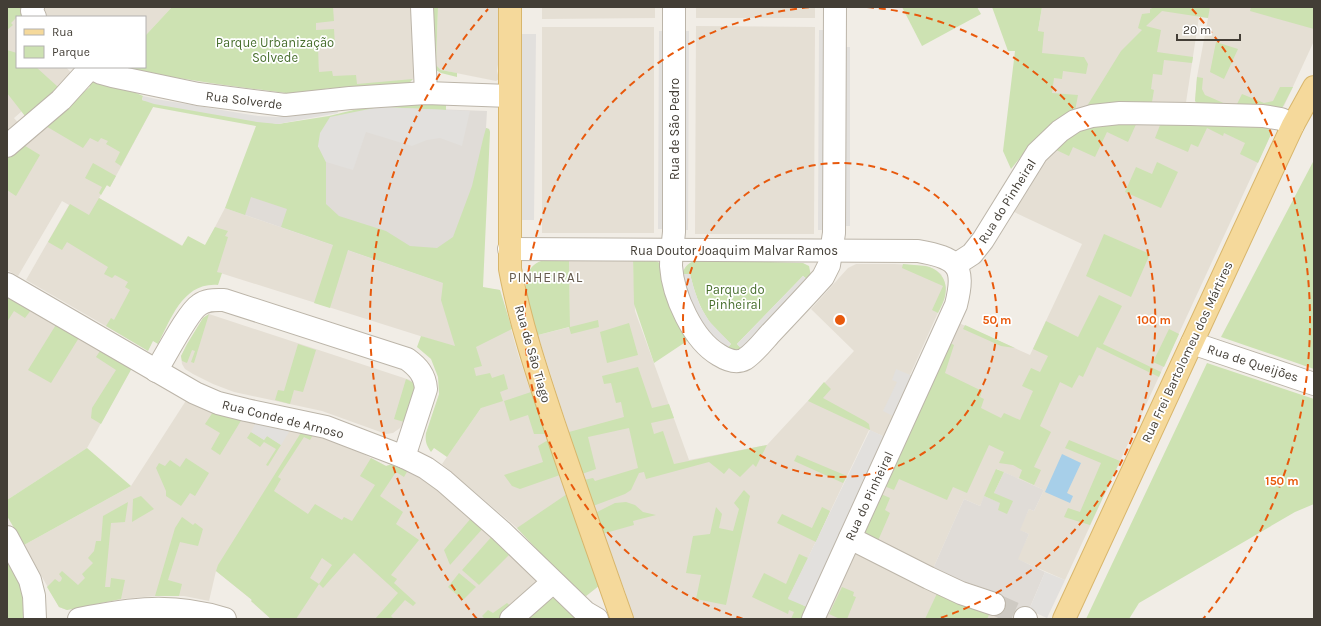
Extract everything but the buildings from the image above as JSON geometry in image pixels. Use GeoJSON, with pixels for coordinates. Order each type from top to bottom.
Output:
{"type":"FeatureCollection","features":[{"type":"Feature","properties":{"kind":"main road","name":"Rua de São Tiago"},"geometry":{"type":"LineString","coordinates":[[510,7],[510,269],[537,372],[620,619]]}},
{"type":"Feature","properties":{"kind":"main road","name":"Rua Frei Bartolomeu dos Mártires"},"geometry":{"type":"LineString","coordinates":[[1064,619],[1293,124],[1314,87]]}},
{"type":"Feature","properties":{"kind":"street"},"geometry":{"type":"LineString","coordinates":[[422,7],[426,93]]}},
{"type":"Feature","properties":{"kind":"street","name":"Rua de São Pedro"},"geometry":{"type":"LineString","coordinates":[[674,7],[674,232],[672,266],[674,283],[680,302],[689,322],[712,351],[735,362],[744,359],[759,346],[823,277],[829,265],[832,251]]}},
{"type":"Feature","properties":{"kind":"street"},"geometry":{"type":"LineString","coordinates":[[832,251],[834,233],[834,7]]}},
{"type":"Feature","properties":{"kind":"street"},"geometry":{"type":"LineString","coordinates":[[7,146],[61,100],[89,68]]}},
{"type":"Feature","properties":{"kind":"street","name":"Rua Solverde"},"geometry":{"type":"LineString","coordinates":[[92,68],[101,73],[112,76],[198,94],[285,105],[350,98],[426,93],[510,96]]}},
{"type":"Feature","properties":{"kind":"street","name":"Rua do Pinheiral"},"geometry":{"type":"LineString","coordinates":[[813,619],[956,305],[960,288],[960,276],[955,265],[972,254],[983,240],[1037,153],[1060,130],[1075,121],[1092,116],[1135,113],[1263,116],[1293,124]]}},
{"type":"Feature","properties":{"kind":"street","name":"Rua Doutor Joaquim Malvar Ramos"},"geometry":{"type":"LineString","coordinates":[[509,249],[918,251],[936,254],[948,259],[955,265]]}},
{"type":"Feature","properties":{"kind":"street","name":"Rua Conde de Arnoso"},"geometry":{"type":"LineString","coordinates":[[7,284],[195,393],[218,403],[326,427],[404,457],[426,468],[444,481],[500,531],[585,612],[597,619]]}},
{"type":"Feature","properties":{"kind":"street"},"geometry":{"type":"LineString","coordinates":[[156,371],[186,320],[198,305],[209,300],[224,300],[407,359],[422,372],[426,389],[404,457]]}},
{"type":"Feature","properties":{"kind":"street","name":"Rua de Queijões"},"geometry":{"type":"LineString","coordinates":[[1192,343],[1314,384]]}},
{"type":"Feature","properties":{"kind":"street"},"geometry":{"type":"LineString","coordinates":[[7,537],[30,580],[34,596],[35,619]]}},
{"type":"Feature","properties":{"kind":"street"},"geometry":{"type":"LineString","coordinates":[[850,538],[961,593],[994,604]]}},
{"type":"Feature","properties":{"kind":"street"},"geometry":{"type":"LineString","coordinates":[[511,619],[553,582]]}},
{"type":"Feature","properties":{"kind":"street"},"geometry":{"type":"LineString","coordinates":[[79,619],[101,614],[149,608],[186,610],[225,619]]}},
{"type":"Feature","properties":{"kind":"shaded area"},"geometry":{"type":"Polygon","coordinates":[[[7,7],[16,16],[16,68],[67,68],[72,74],[25,116],[22,111],[14,118],[20,125],[7,136],[7,7]]]}},
{"type":"Feature","properties":{"kind":"shaded area"},"geometry":{"type":"Polygon","coordinates":[[[42,7],[172,7],[146,35],[146,16],[43,16],[42,7]]]}},
{"type":"Feature","properties":{"kind":"shaded area"},"geometry":{"type":"Polygon","coordinates":[[[314,7],[412,7],[416,73],[413,79],[408,84],[331,88],[319,72],[314,7]]]}},
{"type":"Feature","properties":{"kind":"shaded area"},"geometry":{"type":"Polygon","coordinates":[[[438,7],[499,7],[499,58],[497,71],[499,79],[496,81],[441,70],[436,65],[438,7]]]}},
{"type":"Feature","properties":{"kind":"shaded area"},"geometry":{"type":"Polygon","coordinates":[[[542,7],[655,7],[655,18],[542,19],[542,7]]]}},
{"type":"Feature","properties":{"kind":"shaded area"},"geometry":{"type":"Polygon","coordinates":[[[696,7],[815,7],[815,18],[696,18],[696,7]]]}},
{"type":"Feature","properties":{"kind":"shaded area"},"geometry":{"type":"Polygon","coordinates":[[[1042,7],[1314,7],[1314,41],[1284,106],[1276,111],[1195,101],[1197,77],[1208,18],[1199,17],[1185,109],[1032,143],[1017,161],[1042,7]]]}},
{"type":"Feature","properties":{"kind":"shaded area"},"geometry":{"type":"Polygon","coordinates":[[[696,26],[815,27],[814,234],[695,234],[696,26]]]}},
{"type":"Feature","properties":{"kind":"shaded area"},"geometry":{"type":"Polygon","coordinates":[[[542,27],[654,27],[654,233],[542,233],[542,27]]]}},
{"type":"Feature","properties":{"kind":"shaded area"},"geometry":{"type":"Polygon","coordinates":[[[819,30],[826,30],[825,230],[818,230],[819,30]]]}},
{"type":"Feature","properties":{"kind":"shaded area"},"geometry":{"type":"Polygon","coordinates":[[[659,31],[666,31],[665,229],[658,229],[659,31]]]}},
{"type":"Feature","properties":{"kind":"shaded area"},"geometry":{"type":"Polygon","coordinates":[[[683,31],[689,31],[688,230],[682,230],[683,31]]]}},
{"type":"Feature","properties":{"kind":"shaded area"},"geometry":{"type":"Polygon","coordinates":[[[522,34],[536,34],[534,220],[520,220],[522,34]]]}},
{"type":"Feature","properties":{"kind":"shaded area"},"geometry":{"type":"Polygon","coordinates":[[[842,47],[850,47],[850,226],[841,226],[842,47]]]}},
{"type":"Feature","properties":{"kind":"shaded area"},"geometry":{"type":"Polygon","coordinates":[[[90,87],[153,107],[110,187],[106,185],[99,198],[183,246],[130,340],[26,280],[69,205],[62,201],[18,276],[7,270],[7,156],[90,87]]]}},
{"type":"Feature","properties":{"kind":"shaded area"},"geometry":{"type":"Polygon","coordinates":[[[143,96],[258,116],[277,117],[337,108],[338,113],[278,124],[257,122],[154,104],[142,100],[143,96]]]}},
{"type":"Feature","properties":{"kind":"shaded area"},"geometry":{"type":"Polygon","coordinates":[[[379,107],[487,111],[486,128],[489,129],[490,132],[443,283],[225,208],[379,107]]]}},
{"type":"Feature","properties":{"kind":"shaded area"},"geometry":{"type":"Polygon","coordinates":[[[379,107],[470,111],[462,146],[440,138],[427,140],[412,146],[366,132],[353,170],[326,162],[318,146],[320,133],[330,117],[379,107]]]}},
{"type":"Feature","properties":{"kind":"shaded area"},"geometry":{"type":"Polygon","coordinates":[[[1122,119],[1272,132],[1065,580],[1017,559],[1029,534],[1019,530],[1029,509],[1034,511],[1044,490],[997,469],[980,506],[964,499],[927,582],[1009,619],[823,619],[959,323],[1030,355],[1082,244],[1012,211],[1052,148],[1122,119]]]}},
{"type":"Feature","properties":{"kind":"shaded area"},"geometry":{"type":"Polygon","coordinates":[[[225,208],[443,283],[500,290],[518,354],[531,393],[600,585],[586,596],[571,586],[517,528],[442,464],[481,408],[455,347],[195,265],[225,208]]]}},
{"type":"Feature","properties":{"kind":"shaded area"},"geometry":{"type":"Polygon","coordinates":[[[633,258],[635,311],[689,460],[767,445],[854,351],[811,309],[848,268],[856,264],[926,266],[941,274],[944,280],[946,288],[945,297],[910,375],[915,377],[885,437],[869,430],[808,558],[802,619],[632,619],[624,595],[626,594],[595,513],[538,335],[570,327],[569,259],[633,258]]]}},
{"type":"Feature","properties":{"kind":"shaded area"},"geometry":{"type":"Polygon","coordinates":[[[682,274],[690,274],[700,306],[709,321],[731,344],[725,350],[702,326],[685,291],[682,274]]]}},
{"type":"Feature","properties":{"kind":"shaded area"},"geometry":{"type":"Polygon","coordinates":[[[803,276],[809,281],[742,349],[737,344],[803,276]]]}},
{"type":"Feature","properties":{"kind":"shaded area"},"geometry":{"type":"Polygon","coordinates":[[[7,295],[133,366],[87,448],[7,500],[7,295]]]}},
{"type":"Feature","properties":{"kind":"shaded area"},"geometry":{"type":"Polygon","coordinates":[[[209,314],[410,380],[415,387],[404,422],[400,428],[393,433],[386,434],[322,411],[234,392],[193,374],[185,369],[182,364],[181,356],[203,318],[209,314]]]}},
{"type":"Feature","properties":{"kind":"shaded area"},"geometry":{"type":"Polygon","coordinates":[[[896,369],[915,377],[895,417],[883,411],[897,382],[892,380],[896,369]]]}},
{"type":"Feature","properties":{"kind":"shaded area"},"geometry":{"type":"Polygon","coordinates":[[[187,399],[302,431],[352,448],[386,466],[396,463],[424,480],[484,527],[536,572],[538,582],[501,619],[271,619],[251,601],[252,600],[216,571],[209,601],[184,596],[155,596],[121,599],[67,610],[59,607],[24,545],[131,486],[187,399]]]}},
{"type":"Feature","properties":{"kind":"shaded area"},"geometry":{"type":"Polygon","coordinates":[[[256,422],[291,429],[281,445],[267,436],[264,440],[251,432],[256,422]]]}},
{"type":"Feature","properties":{"kind":"shaded area"},"geometry":{"type":"Polygon","coordinates":[[[870,430],[885,437],[807,607],[788,599],[870,430]]]}},
{"type":"Feature","properties":{"kind":"shaded area"},"geometry":{"type":"Polygon","coordinates":[[[1004,472],[1044,490],[1034,511],[1029,509],[1020,530],[1029,534],[1018,559],[1045,572],[1025,619],[1009,619],[927,582],[964,499],[980,506],[984,496],[1000,503],[994,493],[1004,472]]]}},
{"type":"Feature","properties":{"kind":"shaded area"},"geometry":{"type":"Polygon","coordinates":[[[1045,572],[1065,580],[1047,618],[1029,610],[1045,572]]]}},
{"type":"Feature","properties":{"kind":"green space"},"geometry":{"type":"Polygon","coordinates":[[[7,7],[22,7],[22,12],[25,16],[16,16],[11,23],[13,25],[7,30],[7,7]]]}},
{"type":"Feature","properties":{"kind":"green space","name":"Parque Urbanização Solvede"},"geometry":{"type":"Polygon","coordinates":[[[172,7],[333,7],[334,21],[316,23],[316,30],[334,29],[335,46],[318,47],[319,72],[332,71],[333,76],[356,75],[357,84],[413,79],[408,84],[400,88],[331,88],[293,94],[113,68],[146,68],[146,35],[172,7]]]}},
{"type":"Feature","properties":{"kind":"green space"},"geometry":{"type":"Polygon","coordinates":[[[433,7],[438,7],[436,65],[441,70],[457,73],[457,77],[441,73],[436,70],[433,7]]]}},
{"type":"Feature","properties":{"kind":"green space"},"geometry":{"type":"Polygon","coordinates":[[[902,7],[977,7],[981,14],[922,46],[902,7]]]}},
{"type":"Feature","properties":{"kind":"green space"},"geometry":{"type":"Polygon","coordinates":[[[992,7],[1042,7],[1038,31],[1044,32],[1042,53],[1084,57],[1088,64],[1086,74],[1063,71],[1062,79],[1054,78],[1052,93],[1078,95],[1075,111],[1032,143],[1011,169],[1003,151],[1015,51],[1008,51],[992,7]]]}},
{"type":"Feature","properties":{"kind":"green space"},"geometry":{"type":"Polygon","coordinates":[[[1155,7],[1210,7],[1208,18],[1162,11],[1146,26],[1161,30],[1157,52],[1193,57],[1192,63],[1164,60],[1162,75],[1153,74],[1151,89],[1154,90],[1151,108],[1087,106],[1121,51],[1142,30],[1138,28],[1142,14],[1150,13],[1150,9],[1155,7]]]}},
{"type":"Feature","properties":{"kind":"green space"},"geometry":{"type":"Polygon","coordinates":[[[1251,7],[1314,7],[1314,29],[1250,11],[1251,7]]]}},
{"type":"Feature","properties":{"kind":"green space"},"geometry":{"type":"Polygon","coordinates":[[[1216,42],[1238,49],[1224,79],[1210,72],[1216,42]]]}},
{"type":"Feature","properties":{"kind":"green space"},"geometry":{"type":"Polygon","coordinates":[[[7,50],[16,53],[16,68],[37,68],[58,87],[25,116],[7,93],[7,50]]]}},
{"type":"Feature","properties":{"kind":"green space"},"geometry":{"type":"Polygon","coordinates":[[[1197,77],[1203,78],[1202,89],[1205,95],[1235,108],[1242,94],[1264,103],[1273,101],[1280,87],[1293,87],[1281,110],[1202,110],[1195,101],[1197,77]]]}},
{"type":"Feature","properties":{"kind":"green space"},"geometry":{"type":"Polygon","coordinates":[[[86,79],[125,88],[143,96],[142,100],[278,124],[329,116],[378,104],[446,105],[446,110],[379,107],[318,146],[326,162],[326,204],[339,216],[386,231],[410,246],[437,248],[453,237],[472,186],[486,128],[489,129],[483,287],[500,290],[512,329],[476,347],[482,366],[474,368],[476,376],[490,373],[492,378],[504,374],[508,389],[500,392],[503,401],[481,408],[447,457],[434,448],[431,452],[426,443],[426,433],[439,394],[438,377],[431,359],[417,347],[421,336],[455,346],[441,300],[443,283],[348,250],[330,308],[314,303],[333,245],[281,227],[287,209],[251,197],[245,215],[225,208],[256,126],[153,107],[121,166],[115,162],[120,152],[106,144],[108,141],[101,138],[98,142],[90,138],[83,148],[44,125],[90,87],[84,81],[86,79]]]}},
{"type":"Feature","properties":{"kind":"green space"},"geometry":{"type":"Polygon","coordinates":[[[1138,120],[1128,142],[1107,132],[1095,157],[1073,147],[1069,156],[1052,148],[1073,133],[1091,125],[1138,120]]]}},
{"type":"Feature","properties":{"kind":"green space"},"geometry":{"type":"Polygon","coordinates":[[[1162,120],[1269,124],[1272,132],[1258,163],[1240,154],[1245,143],[1224,133],[1223,136],[1207,128],[1198,147],[1191,144],[1188,152],[1155,138],[1162,120]]]}},
{"type":"Feature","properties":{"kind":"green space"},"geometry":{"type":"Polygon","coordinates":[[[22,144],[40,155],[16,196],[7,190],[7,156],[22,144]]]}},
{"type":"Feature","properties":{"kind":"green space"},"geometry":{"type":"Polygon","coordinates":[[[1314,160],[1314,369],[1221,337],[1314,160]]]}},
{"type":"Feature","properties":{"kind":"green space"},"geometry":{"type":"Polygon","coordinates":[[[1157,162],[1178,172],[1161,208],[1125,192],[1136,167],[1152,174],[1157,162]]]}},
{"type":"Feature","properties":{"kind":"green space"},"geometry":{"type":"Polygon","coordinates":[[[93,163],[116,176],[110,187],[107,185],[101,195],[99,193],[102,187],[85,178],[93,163]]]}},
{"type":"Feature","properties":{"kind":"green space"},"geometry":{"type":"Polygon","coordinates":[[[99,198],[182,246],[188,236],[205,245],[215,227],[228,231],[225,236],[228,237],[217,272],[222,273],[218,285],[196,289],[187,296],[173,314],[158,344],[153,341],[148,351],[106,326],[111,318],[114,320],[130,290],[125,287],[128,282],[115,275],[112,278],[104,274],[108,267],[67,242],[62,250],[48,242],[70,204],[89,215],[99,198]]]}},
{"type":"Feature","properties":{"kind":"green space"},"geometry":{"type":"Polygon","coordinates":[[[1104,234],[1150,254],[1131,297],[1086,276],[1104,234]]]}},
{"type":"Feature","properties":{"kind":"green space"},"geometry":{"type":"Polygon","coordinates":[[[633,258],[651,259],[660,263],[673,301],[668,304],[687,341],[654,363],[634,304],[633,258]]]}},
{"type":"Feature","properties":{"kind":"green space"},"geometry":{"type":"Polygon","coordinates":[[[551,259],[569,259],[570,327],[598,320],[599,327],[571,334],[569,327],[538,335],[527,295],[526,284],[528,274],[533,266],[541,261],[551,259]]]}},
{"type":"Feature","properties":{"kind":"green space","name":"Parque do Pinheiral"},"geometry":{"type":"Polygon","coordinates":[[[697,260],[803,263],[809,266],[811,276],[809,281],[803,276],[737,344],[742,349],[737,352],[725,350],[731,344],[705,316],[697,298],[690,274],[682,274],[688,265],[697,260]]]}},
{"type":"Feature","properties":{"kind":"green space"},"geometry":{"type":"Polygon","coordinates":[[[903,264],[930,267],[939,272],[942,276],[946,285],[946,290],[944,300],[938,313],[932,310],[943,286],[902,268],[903,264]]]}},
{"type":"Feature","properties":{"kind":"green space"},"geometry":{"type":"Polygon","coordinates":[[[7,295],[31,310],[25,318],[14,311],[7,322],[7,295]]]}},
{"type":"Feature","properties":{"kind":"green space"},"geometry":{"type":"Polygon","coordinates":[[[1099,295],[1122,306],[1103,344],[1161,372],[1159,377],[1097,347],[1083,377],[1079,375],[1072,388],[1060,382],[1040,426],[1051,432],[1034,467],[1041,470],[1034,485],[1019,478],[1022,470],[1013,465],[999,463],[1004,452],[989,445],[967,493],[953,487],[947,500],[899,479],[894,490],[884,486],[950,343],[954,345],[945,373],[982,391],[980,397],[984,399],[981,408],[1001,418],[1004,413],[1020,420],[1033,391],[1022,386],[1031,368],[1040,372],[1048,356],[1033,349],[1046,321],[1078,337],[1099,295]]]}},
{"type":"Feature","properties":{"kind":"green space"},"geometry":{"type":"Polygon","coordinates":[[[209,314],[194,363],[191,362],[195,351],[192,350],[187,363],[182,361],[181,356],[187,344],[203,318],[209,314]]]}},
{"type":"Feature","properties":{"kind":"green space"},"geometry":{"type":"Polygon","coordinates":[[[57,323],[80,336],[51,383],[28,370],[57,323]]]}},
{"type":"Feature","properties":{"kind":"green space"},"geometry":{"type":"Polygon","coordinates":[[[629,323],[638,355],[607,363],[600,332],[629,323]]]}},
{"type":"Feature","properties":{"kind":"green space"},"geometry":{"type":"Polygon","coordinates":[[[965,325],[1015,348],[1001,346],[963,329],[965,325]]]}},
{"type":"Feature","properties":{"kind":"green space"},"geometry":{"type":"Polygon","coordinates":[[[1169,329],[1179,334],[1164,367],[1153,362],[1169,329]]]}},
{"type":"Feature","properties":{"kind":"green space"},"geometry":{"type":"Polygon","coordinates":[[[298,344],[316,350],[303,392],[294,390],[290,404],[275,400],[278,390],[284,391],[298,344]]]}},
{"type":"Feature","properties":{"kind":"green space"},"geometry":{"type":"Polygon","coordinates":[[[102,348],[133,366],[101,424],[91,418],[92,408],[116,370],[96,357],[102,348]]]}},
{"type":"Feature","properties":{"kind":"green space"},"geometry":{"type":"Polygon","coordinates":[[[1207,363],[1314,399],[1314,504],[1295,512],[1139,603],[1129,619],[1086,619],[1207,363]]]}},
{"type":"Feature","properties":{"kind":"green space"},"geometry":{"type":"Polygon","coordinates":[[[638,367],[652,408],[669,404],[674,418],[651,423],[654,434],[663,431],[674,464],[767,445],[756,467],[753,464],[740,477],[729,468],[724,474],[709,462],[646,479],[644,472],[639,473],[631,490],[625,494],[593,506],[584,480],[593,478],[595,481],[638,468],[629,428],[588,437],[596,469],[582,474],[569,432],[624,417],[621,402],[616,403],[611,383],[604,384],[602,376],[638,367]]]}},
{"type":"Feature","properties":{"kind":"green space"},"geometry":{"type":"Polygon","coordinates":[[[406,379],[414,383],[415,387],[404,422],[394,419],[406,379]]]}},
{"type":"Feature","properties":{"kind":"green space"},"geometry":{"type":"Polygon","coordinates":[[[824,382],[831,389],[823,398],[865,421],[869,424],[870,430],[808,401],[824,382]]]}},
{"type":"Feature","properties":{"kind":"green space"},"geometry":{"type":"Polygon","coordinates":[[[531,392],[546,434],[534,434],[528,415],[510,421],[504,401],[531,392]]]}},
{"type":"Feature","properties":{"kind":"green space"},"geometry":{"type":"Polygon","coordinates":[[[213,412],[242,419],[220,455],[211,449],[220,433],[205,424],[213,412]]]}},
{"type":"Feature","properties":{"kind":"green space"},"geometry":{"type":"Polygon","coordinates":[[[302,431],[313,435],[310,440],[304,437],[278,477],[281,479],[274,491],[308,514],[315,504],[342,520],[344,517],[352,521],[375,485],[360,476],[371,458],[386,466],[396,463],[408,470],[404,477],[396,472],[380,496],[403,512],[396,524],[419,540],[391,575],[397,579],[394,583],[416,603],[413,606],[405,600],[391,616],[394,619],[375,619],[398,593],[354,553],[323,588],[319,584],[296,619],[271,619],[251,601],[252,600],[216,571],[218,565],[302,431]],[[322,558],[310,578],[319,584],[332,565],[322,558]]]}},
{"type":"Feature","properties":{"kind":"green space"},"geometry":{"type":"Polygon","coordinates":[[[251,432],[264,440],[267,436],[281,445],[268,466],[266,465],[276,449],[264,442],[260,447],[247,438],[251,432]]]}},
{"type":"Feature","properties":{"kind":"green space"},"geometry":{"type":"Polygon","coordinates":[[[548,440],[560,475],[520,489],[512,486],[504,475],[543,462],[538,446],[548,440]]]}},
{"type":"Feature","properties":{"kind":"green space"},"geometry":{"type":"Polygon","coordinates":[[[1069,440],[1120,461],[1090,525],[1064,517],[1068,508],[1080,512],[1101,463],[1065,448],[1069,440]]]}},
{"type":"Feature","properties":{"kind":"green space"},"geometry":{"type":"Polygon","coordinates":[[[87,448],[131,486],[24,545],[7,516],[7,500],[87,448]]]}},
{"type":"Feature","properties":{"kind":"green space"},"geometry":{"type":"Polygon","coordinates":[[[797,455],[847,476],[843,483],[794,461],[797,455]]]}},
{"type":"Feature","properties":{"kind":"green space"},"geometry":{"type":"Polygon","coordinates":[[[186,458],[209,473],[195,496],[190,493],[181,506],[166,496],[166,491],[156,468],[159,463],[165,466],[170,460],[180,467],[186,458]]]}},
{"type":"Feature","properties":{"kind":"green space"},"geometry":{"type":"Polygon","coordinates":[[[996,469],[1004,472],[994,493],[1013,501],[1007,514],[998,510],[1000,503],[984,496],[996,469]]]}},
{"type":"Feature","properties":{"kind":"green space"},"geometry":{"type":"Polygon","coordinates":[[[744,490],[750,496],[726,605],[696,599],[701,575],[686,573],[693,536],[710,534],[716,507],[722,514],[719,528],[733,531],[739,509],[734,503],[744,490]]]}},
{"type":"Feature","properties":{"kind":"green space"},"geometry":{"type":"Polygon","coordinates":[[[567,494],[600,585],[586,596],[571,586],[517,528],[567,494]]]}},
{"type":"Feature","properties":{"kind":"green space"},"geometry":{"type":"Polygon","coordinates":[[[881,494],[890,498],[885,510],[890,513],[877,543],[862,536],[881,494]]]}},
{"type":"Feature","properties":{"kind":"green space"},"geometry":{"type":"Polygon","coordinates":[[[141,496],[154,509],[132,522],[133,499],[141,496]]]}},
{"type":"Feature","properties":{"kind":"green space"},"geometry":{"type":"Polygon","coordinates":[[[128,502],[125,522],[111,523],[105,587],[110,587],[111,578],[125,580],[121,599],[67,610],[59,607],[47,587],[55,579],[59,582],[61,581],[62,578],[59,574],[62,571],[78,585],[85,578],[82,574],[93,563],[88,558],[94,551],[96,541],[101,541],[103,516],[128,502]]]}},
{"type":"Feature","properties":{"kind":"green space"},"geometry":{"type":"Polygon","coordinates":[[[626,502],[635,505],[643,512],[656,515],[633,521],[634,525],[602,534],[595,513],[615,503],[626,502]]]}},
{"type":"Feature","properties":{"kind":"green space"},"geometry":{"type":"Polygon","coordinates":[[[822,507],[830,511],[816,542],[777,523],[782,514],[812,528],[822,507]]]}},
{"type":"Feature","properties":{"kind":"green space"},"geometry":{"type":"Polygon","coordinates":[[[182,517],[193,525],[195,523],[203,529],[198,546],[180,542],[168,580],[182,584],[179,596],[155,596],[175,528],[182,517]]]}},
{"type":"Feature","properties":{"kind":"green space"},"geometry":{"type":"Polygon","coordinates":[[[472,517],[484,527],[450,565],[444,550],[472,517]]]}},
{"type":"Feature","properties":{"kind":"green space"},"geometry":{"type":"Polygon","coordinates":[[[494,534],[514,550],[479,585],[462,570],[494,534]]]}},
{"type":"Feature","properties":{"kind":"green space"},"geometry":{"type":"Polygon","coordinates":[[[799,554],[808,558],[788,598],[807,607],[802,619],[791,619],[794,612],[789,610],[788,614],[752,597],[764,573],[786,584],[799,554]]]}},
{"type":"Feature","properties":{"kind":"green space"},"geometry":{"type":"Polygon","coordinates":[[[7,555],[22,582],[25,619],[7,619],[7,555]]]}},
{"type":"Feature","properties":{"kind":"green space"},"geometry":{"type":"Polygon","coordinates":[[[459,573],[476,587],[463,600],[448,587],[459,573]]]}},
{"type":"Feature","properties":{"kind":"green space"},"geometry":{"type":"Polygon","coordinates":[[[842,587],[854,592],[853,596],[856,597],[847,619],[840,619],[829,614],[842,587]]]}},
{"type":"Feature","properties":{"kind":"green space"},"geometry":{"type":"Polygon","coordinates":[[[940,587],[991,611],[987,619],[925,619],[940,587]]]}},
{"type":"Feature","properties":{"kind":"green space"},"geometry":{"type":"Polygon","coordinates":[[[554,598],[577,619],[519,619],[544,600],[554,598]]]}},
{"type":"Feature","properties":{"kind":"green space"},"geometry":{"type":"Polygon","coordinates":[[[507,603],[513,608],[501,619],[485,619],[482,616],[488,610],[493,613],[507,603]]]}},
{"type":"Feature","properties":{"kind":"water"},"geometry":{"type":"Polygon","coordinates":[[[1062,454],[1081,463],[1067,493],[1073,496],[1070,503],[1045,492],[1062,454]]]}},
{"type":"Feature","properties":{"kind":"tunnel"},"geometry":{"type":"LineString","coordinates":[[994,604],[1025,618]]}},
{"type":"Feature","properties":{"kind":"district","name":"PINHEIRAL"},"geometry":{"type":"Point","coordinates":[546,277]}}]}
